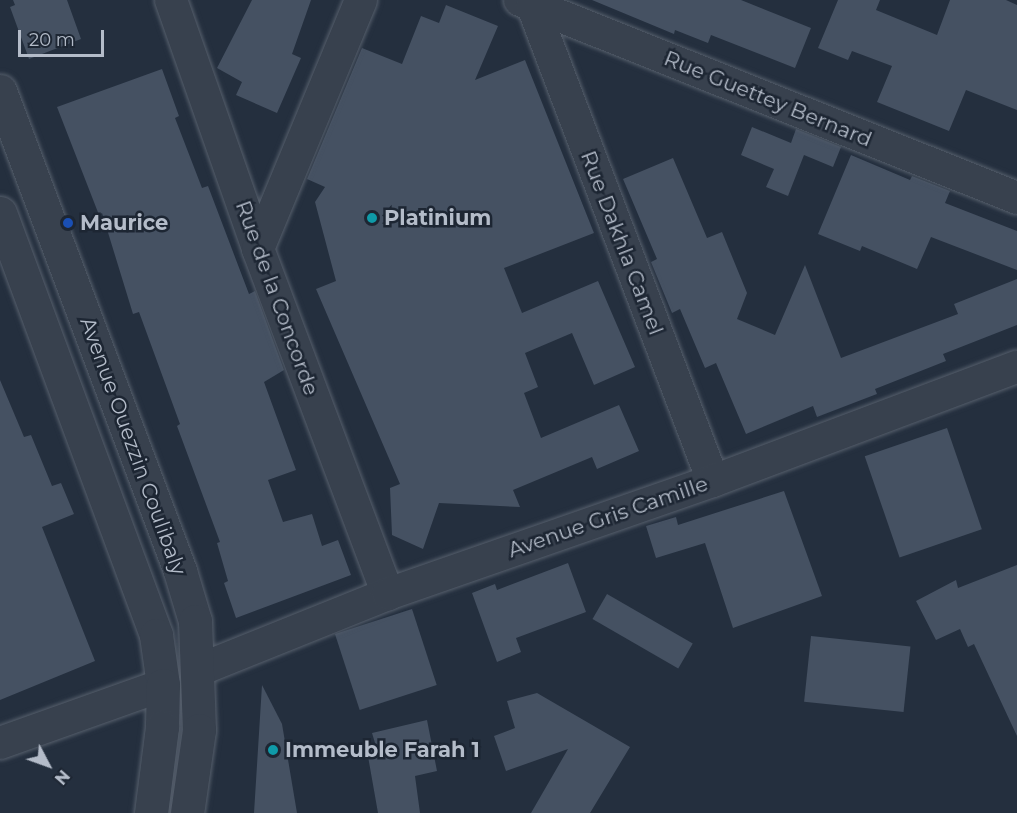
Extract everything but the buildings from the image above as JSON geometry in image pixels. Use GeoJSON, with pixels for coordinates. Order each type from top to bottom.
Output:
{"type":"FeatureCollection","features":[{"type":"Feature","properties":{"kind":"street","name":"Rue de la Concorde"},"geometry":{"type":"LineString","coordinates":[[171,0],[258,249],[388,594]]}},
{"type":"Feature","properties":{"kind":"street"},"geometry":{"type":"LineString","coordinates":[[258,249],[361,0]]}},
{"type":"Feature","properties":{"kind":"street","name":"Rue Guettey Bernard"},"geometry":{"type":"LineString","coordinates":[[525,2],[1017,198]]}},
{"type":"Feature","properties":{"kind":"street","name":"Rue Dakhla Camel"},"geometry":{"type":"LineString","coordinates":[[525,2],[713,481]]}},
{"type":"Feature","properties":{"kind":"street","name":"Avenue Ouezzin Coulibaly"},"geometry":{"type":"LineString","coordinates":[[0,91],[180,571],[195,621],[199,670],[199,730],[187,813]]}},
{"type":"Feature","properties":{"kind":"street","name":"Avenue Ouezzin Coulibaly"},"geometry":{"type":"LineString","coordinates":[[0,213],[141,588],[156,635],[163,685],[157,786],[151,813]]}},
{"type":"Feature","properties":{"kind":"street","name":"Avenue Gris Camille"},"geometry":{"type":"LineString","coordinates":[[199,670],[388,594],[713,481],[1017,367]]}},
{"type":"Feature","properties":{"kind":"street"},"geometry":{"type":"LineString","coordinates":[[0,743],[163,685]]}},
{"type":"Feature","properties":{"kind":"place","name":"Platinium"},"geometry":{"type":"Point","coordinates":[372,218]}},
{"type":"Feature","properties":{"kind":"place","name":"Maurice"},"geometry":{"type":"Point","coordinates":[68,223]}},
{"type":"Feature","properties":{"kind":"place","name":"Immeuble Farah 1"},"geometry":{"type":"Point","coordinates":[273,750]}}]}
